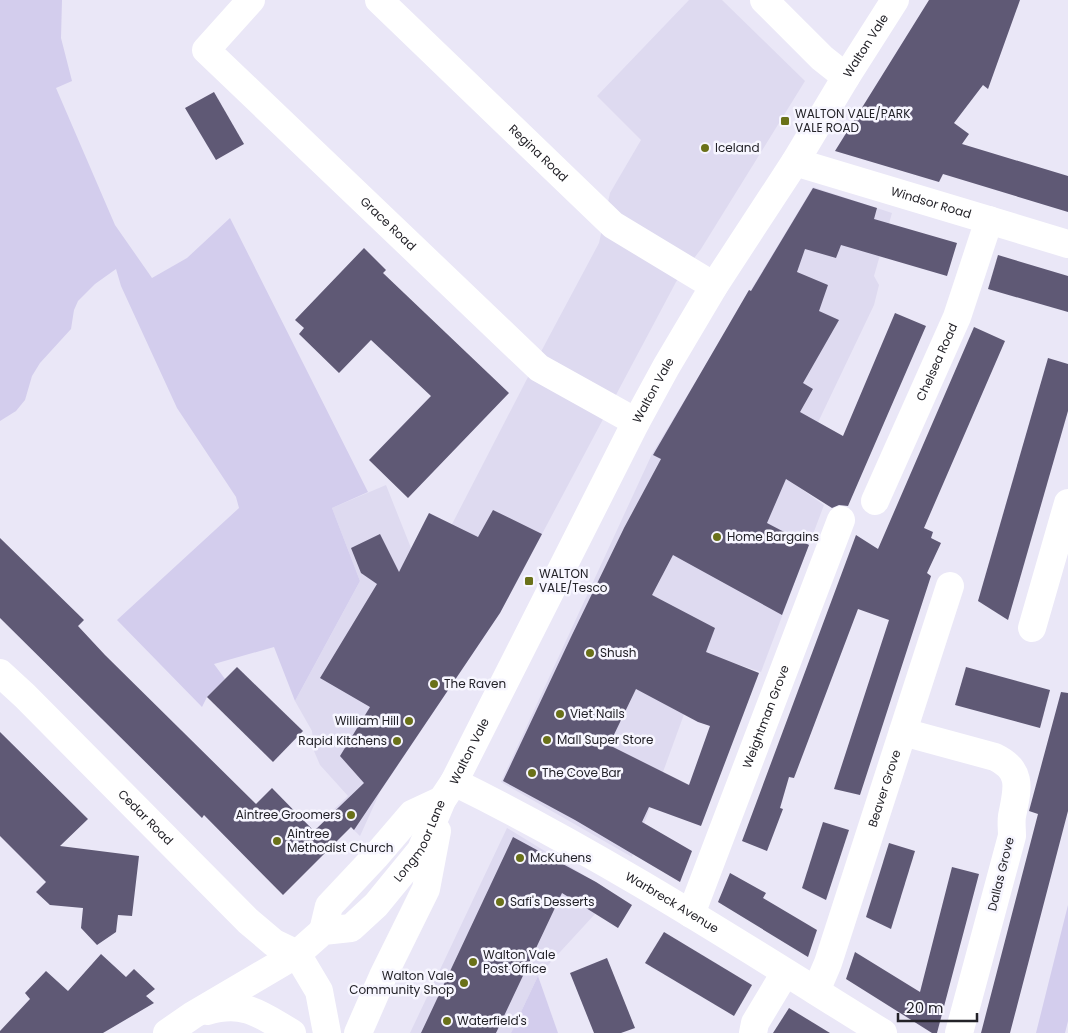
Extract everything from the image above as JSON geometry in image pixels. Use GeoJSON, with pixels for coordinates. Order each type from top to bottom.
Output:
{"type":"FeatureCollection","features":[{"type":"Feature","properties":{"kind":"main road","name":"Grace Road"},"geometry":{"type":"LineString","coordinates":[[251,0],[206,50],[538,368],[636,422]]}},
{"type":"Feature","properties":{"kind":"main road","name":"Regina Road"},"geometry":{"type":"LineString","coordinates":[[379,0],[613,225],[714,286]]}},
{"type":"Feature","properties":{"kind":"main road"},"geometry":{"type":"LineString","coordinates":[[764,0],[822,58],[846,77]]}},
{"type":"Feature","properties":{"kind":"main road","name":"Walton Vale"},"geometry":{"type":"LineString","coordinates":[[358,1033],[383,976],[426,889],[448,791],[636,422],[714,286],[795,162],[895,0]]}},
{"type":"Feature","properties":{"kind":"main road","name":"Windsor Road"},"geometry":{"type":"LineString","coordinates":[[795,162],[1068,244]]}},
{"type":"Feature","properties":{"kind":"main road","name":"Chelsea Road"},"geometry":{"type":"LineString","coordinates":[[875,501],[957,316],[989,220]]}},
{"type":"Feature","properties":{"kind":"main road"},"geometry":{"type":"LineString","coordinates":[[1032,628],[1068,503]]}},
{"type":"Feature","properties":{"kind":"main road","name":"Weightman Grove"},"geometry":{"type":"LineString","coordinates":[[691,914],[841,520]]}},
{"type":"Feature","properties":{"kind":"main road","name":"Beaver Grove"},"geometry":{"type":"LineString","coordinates":[[816,991],[825,970],[950,586]]}},
{"type":"Feature","properties":{"kind":"main road","name":"Cedar Road"},"geometry":{"type":"LineString","coordinates":[[2,679],[32,703],[248,921],[274,943],[297,954]]}},
{"type":"Feature","properties":{"kind":"main road","name":"Dallas Grove"},"geometry":{"type":"LineString","coordinates":[[903,732],[995,757],[1008,766],[1017,779],[1018,788],[1012,818],[1012,836],[959,1033]]}},
{"type":"Feature","properties":{"kind":"main road","name":"Warbreck Avenue"},"geometry":{"type":"LineString","coordinates":[[448,791],[498,804],[691,914],[883,1033]]}},
{"type":"Feature","properties":{"kind":"main road","name":"Longmoor Lane"},"geometry":{"type":"LineString","coordinates":[[167,1033],[193,1015],[297,954],[324,932],[329,906],[412,814],[448,791]]}},
{"type":"Feature","properties":{"kind":"main road"},"geometry":{"type":"LineString","coordinates":[[297,954],[319,992],[327,1033]]}},
{"type":"Feature","properties":{"kind":"main road"},"geometry":{"type":"LineString","coordinates":[[753,1033],[755,1023],[785,972]]}},
{"type":"Feature","properties":{"kind":"main road"},"geometry":{"type":"LineString","coordinates":[[193,1015],[216,1008],[237,1006],[262,1015],[292,1033]]}},
{"type":"Feature","properties":{"kind":"shaded area"},"geometry":{"type":"Polygon","coordinates":[[[0,0],[62,0],[61,38],[72,81],[56,88],[115,225],[152,278],[187,258],[230,218],[368,492],[332,508],[360,581],[295,701],[274,647],[214,664],[225,679],[207,697],[202,707],[117,620],[239,508],[236,497],[177,408],[121,286],[116,269],[95,284],[78,301],[74,310],[71,329],[40,363],[32,376],[25,400],[16,411],[0,421],[0,0]]]}},
{"type":"Feature","properties":{"kind":"shaded area"},"geometry":{"type":"Polygon","coordinates":[[[689,0],[722,0],[805,81],[701,249],[676,282],[500,613],[380,792],[360,836],[333,810],[348,796],[320,765],[314,751],[312,731],[295,701],[360,581],[332,508],[386,485],[411,548],[434,559],[599,243],[610,193],[641,140],[597,96],[689,0]]]}},
{"type":"Feature","properties":{"kind":"shaded area"},"geometry":{"type":"Polygon","coordinates":[[[813,187],[892,213],[874,276],[879,285],[874,305],[790,481],[824,505],[761,672],[706,654],[632,857],[501,782],[652,454],[813,187]]]}},
{"type":"Feature","properties":{"kind":"shaded area"},"geometry":{"type":"Polygon","coordinates":[[[507,828],[610,891],[595,914],[538,976],[511,1033],[410,1033],[507,828]]]}},
{"type":"Feature","properties":{"kind":"shaded area"},"geometry":{"type":"Polygon","coordinates":[[[1068,905],[1068,1021],[1065,1033],[1036,1033],[1068,905]]]}},
{"type":"Feature","properties":{"kind":"shaded area"},"geometry":{"type":"Polygon","coordinates":[[[538,976],[558,1033],[511,1033],[538,976]]]}},
{"type":"Feature","properties":{"kind":"building"},"geometry":{"type":"Polygon","coordinates":[[[929,0],[1020,0],[988,89],[983,85],[954,123],[969,134],[962,144],[1068,176],[1068,212],[943,174],[939,182],[835,151],[929,0]]]}},
{"type":"Feature","properties":{"kind":"building"},"geometry":{"type":"Polygon","coordinates":[[[214,92],[244,144],[216,160],[185,108],[214,92]]]}},
{"type":"Feature","properties":{"kind":"building"},"geometry":{"type":"Polygon","coordinates":[[[813,188],[877,208],[874,219],[957,243],[947,276],[841,245],[836,258],[805,249],[797,272],[828,285],[819,311],[839,320],[803,383],[813,389],[800,412],[843,436],[895,313],[926,326],[848,506],[839,505],[832,508],[786,479],[767,523],[809,545],[782,615],[673,555],[652,595],[715,628],[706,652],[759,673],[701,826],[649,807],[642,822],[692,851],[680,882],[575,820],[503,781],[624,528],[661,459],[653,455],[749,290],[751,291],[813,188]],[[636,689],[609,745],[689,785],[710,726],[698,722],[636,689]]]}},
{"type":"Feature","properties":{"kind":"building"},"geometry":{"type":"Polygon","coordinates":[[[364,248],[386,270],[383,273],[509,393],[408,498],[369,460],[431,396],[371,340],[339,373],[299,334],[304,328],[295,320],[364,248]]]}},
{"type":"Feature","properties":{"kind":"building"},"geometry":{"type":"Polygon","coordinates":[[[998,255],[1068,276],[1068,312],[988,289],[998,255]]]}},
{"type":"Feature","properties":{"kind":"building"},"geometry":{"type":"Polygon","coordinates":[[[974,327],[1005,341],[924,528],[933,532],[931,538],[941,543],[927,573],[931,576],[860,795],[834,789],[889,620],[858,609],[794,778],[789,777],[780,808],[783,809],[767,851],[742,841],[856,535],[878,549],[974,327]]]}},
{"type":"Feature","properties":{"kind":"building"},"geometry":{"type":"Polygon","coordinates":[[[1048,358],[1068,364],[1068,411],[1008,620],[978,601],[1048,358]]]}},
{"type":"Feature","properties":{"kind":"building"},"geometry":{"type":"Polygon","coordinates":[[[493,510],[542,534],[500,613],[354,830],[351,827],[283,895],[204,815],[202,818],[0,618],[0,538],[84,620],[78,626],[105,655],[256,804],[272,788],[314,831],[364,783],[340,756],[370,707],[320,678],[377,584],[361,573],[351,548],[380,534],[399,572],[429,513],[478,537],[493,510]]]}},
{"type":"Feature","properties":{"kind":"building"},"geometry":{"type":"Polygon","coordinates":[[[237,667],[303,731],[273,762],[207,697],[237,667]]]}},
{"type":"Feature","properties":{"kind":"building"},"geometry":{"type":"Polygon","coordinates":[[[966,667],[1050,690],[1040,728],[955,705],[966,667]]]}},
{"type":"Feature","properties":{"kind":"building"},"geometry":{"type":"Polygon","coordinates":[[[1061,692],[1068,693],[1068,811],[1010,1033],[981,1033],[1038,814],[1029,811],[1061,692]]]}},
{"type":"Feature","properties":{"kind":"building"},"geometry":{"type":"Polygon","coordinates":[[[0,732],[88,819],[60,846],[139,856],[132,916],[118,915],[116,932],[97,945],[81,928],[83,908],[50,905],[36,892],[46,882],[0,836],[0,732]]]}},
{"type":"Feature","properties":{"kind":"building"},"geometry":{"type":"Polygon","coordinates":[[[823,822],[849,830],[826,900],[802,888],[823,822]]]}},
{"type":"Feature","properties":{"kind":"building"},"geometry":{"type":"Polygon","coordinates":[[[513,837],[596,882],[632,905],[618,928],[562,893],[496,1033],[421,1033],[513,837]]]}},
{"type":"Feature","properties":{"kind":"building"},"geometry":{"type":"Polygon","coordinates":[[[889,843],[915,851],[891,929],[866,917],[889,843]]]}},
{"type":"Feature","properties":{"kind":"building"},"geometry":{"type":"Polygon","coordinates":[[[952,867],[979,874],[937,1033],[932,1033],[846,979],[855,952],[920,992],[952,867]]]}},
{"type":"Feature","properties":{"kind":"building"},"geometry":{"type":"Polygon","coordinates":[[[730,873],[766,893],[763,898],[817,930],[808,957],[718,902],[730,873]]]}},
{"type":"Feature","properties":{"kind":"building"},"geometry":{"type":"Polygon","coordinates":[[[664,932],[752,985],[734,1016],[645,963],[664,932]]]}},
{"type":"Feature","properties":{"kind":"building"},"geometry":{"type":"Polygon","coordinates":[[[101,954],[126,977],[134,969],[155,989],[146,996],[154,1003],[103,1033],[0,1033],[30,999],[25,993],[46,971],[68,991],[101,954]]]}},
{"type":"Feature","properties":{"kind":"building"},"geometry":{"type":"Polygon","coordinates":[[[607,958],[635,1028],[621,1033],[594,1033],[570,973],[607,958]]]}},
{"type":"Feature","properties":{"kind":"building"},"geometry":{"type":"Polygon","coordinates":[[[789,1008],[830,1033],[773,1033],[789,1008]]]}},
{"type":"Feature","properties":{"kind":"place","name":"WALTON VALE/PARK VALE ROAD"},"geometry":{"type":"Point","coordinates":[785,121]}},
{"type":"Feature","properties":{"kind":"place","name":"Iceland"},"geometry":{"type":"Point","coordinates":[705,148]}},
{"type":"Feature","properties":{"kind":"place","name":"Home Bargains"},"geometry":{"type":"Point","coordinates":[717,537]}},
{"type":"Feature","properties":{"kind":"place","name":"WALTON VALE/Tesco"},"geometry":{"type":"Point","coordinates":[529,581]}},
{"type":"Feature","properties":{"kind":"place","name":"Shush"},"geometry":{"type":"Point","coordinates":[590,653]}},
{"type":"Feature","properties":{"kind":"place","name":"The Raven"},"geometry":{"type":"Point","coordinates":[434,684]}},
{"type":"Feature","properties":{"kind":"place","name":"Viet Nails"},"geometry":{"type":"Point","coordinates":[560,714]}},
{"type":"Feature","properties":{"kind":"place","name":"William Hill"},"geometry":{"type":"Point","coordinates":[409,721]}},
{"type":"Feature","properties":{"kind":"place","name":"Mall Super Store"},"geometry":{"type":"Point","coordinates":[547,740]}},
{"type":"Feature","properties":{"kind":"place","name":"Rapid Kitchens"},"geometry":{"type":"Point","coordinates":[397,741]}},
{"type":"Feature","properties":{"kind":"place","name":"The Cove Bar"},"geometry":{"type":"Point","coordinates":[532,773]}},
{"type":"Feature","properties":{"kind":"place","name":"Aintree Groomers"},"geometry":{"type":"Point","coordinates":[351,815]}},
{"type":"Feature","properties":{"kind":"place","name":"Aintree Methodist Church"},"geometry":{"type":"Point","coordinates":[277,841]}},
{"type":"Feature","properties":{"kind":"place","name":"McKuhens"},"geometry":{"type":"Point","coordinates":[520,858]}},
{"type":"Feature","properties":{"kind":"place","name":"Safi's Desserts"},"geometry":{"type":"Point","coordinates":[500,902]}},
{"type":"Feature","properties":{"kind":"place","name":"Walton Vale Post Office"},"geometry":{"type":"Point","coordinates":[473,962]}},
{"type":"Feature","properties":{"kind":"place","name":"Walton Vale Community Shop"},"geometry":{"type":"Point","coordinates":[464,983]}},
{"type":"Feature","properties":{"kind":"place","name":"Waterfield's"},"geometry":{"type":"Point","coordinates":[447,1021]}}]}
